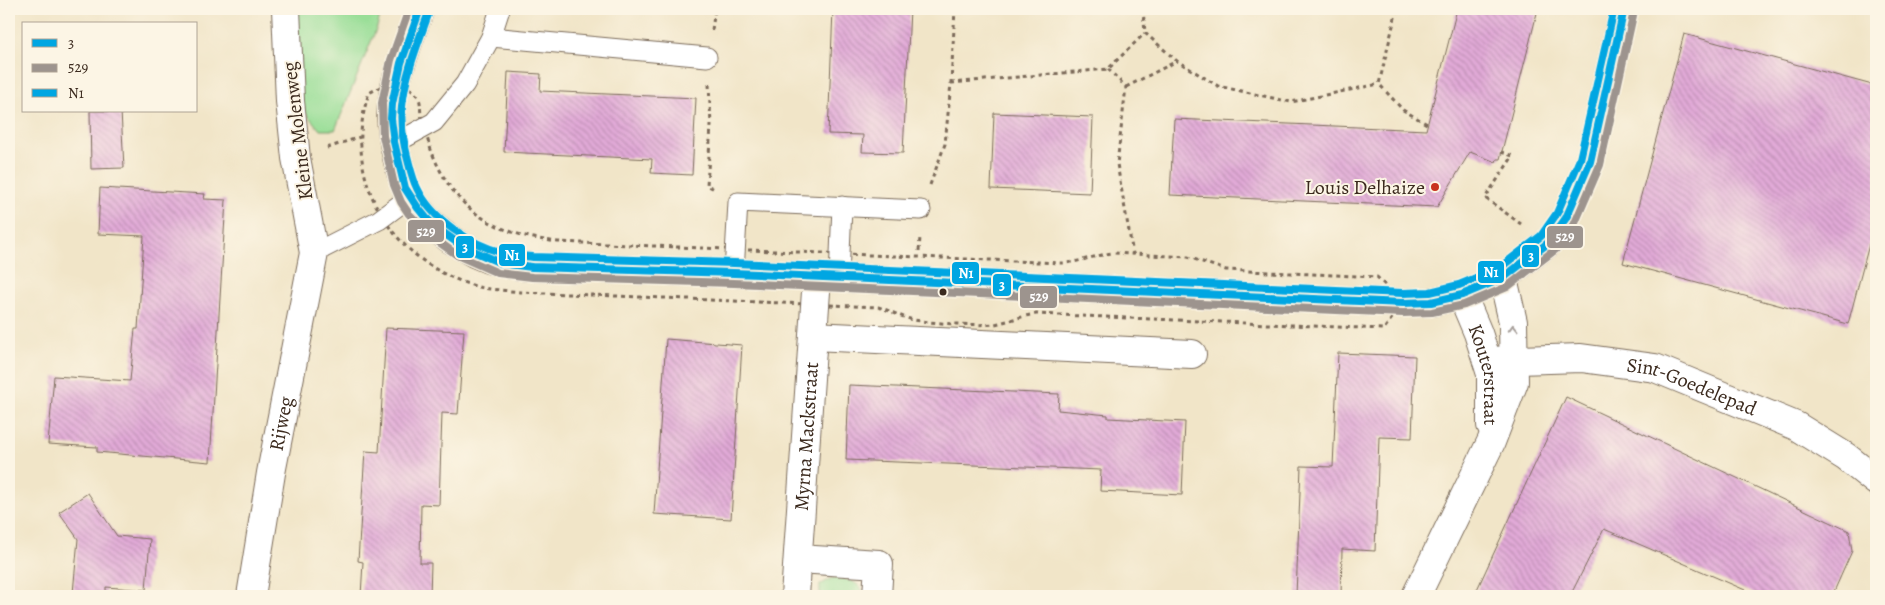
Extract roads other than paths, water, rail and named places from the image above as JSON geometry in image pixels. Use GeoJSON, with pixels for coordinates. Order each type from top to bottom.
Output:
{"type":"FeatureCollection","features":[{"type":"Feature","properties":{"kind":"street","name":"Kleine Molenweg"},"geometry":{"type":"LineString","coordinates":[[286,9],[290,101],[295,148],[314,252]]}},
{"type":"Feature","properties":{"kind":"street"},"geometry":{"type":"LineString","coordinates":[[420,9],[392,97],[391,119],[400,174],[410,197],[440,230],[457,244],[501,263],[532,268],[734,273],[1403,303],[1431,302],[1462,294],[1503,278],[1548,243],[1566,218],[1590,162],[1624,9]]}},
{"type":"Feature","properties":{"kind":"street","name":"Rijweg"},"geometry":{"type":"LineString","coordinates":[[251,596],[273,463],[314,252]]}},
{"type":"Feature","properties":{"kind":"street","name":"Myrna Mackstraat"},"geometry":{"type":"LineString","coordinates":[[795,596],[813,336],[828,278]]}},
{"type":"Feature","properties":{"kind":"street","name":"Kouterstraat"},"geometry":{"type":"LineString","coordinates":[[1416,596],[1491,442],[1491,374],[1500,361],[1513,322],[1503,278]]}},
{"type":"Feature","properties":{"kind":"street","name":"Kouterstraat"},"geometry":{"type":"LineString","coordinates":[[1462,294],[1478,332],[1500,361]]}},
{"type":"Feature","properties":{"kind":"street"},"geometry":{"type":"LineString","coordinates":[[813,336],[1192,354]]}},
{"type":"Feature","properties":{"kind":"street","name":"Sint-Goedelepad"},"geometry":{"type":"LineString","coordinates":[[1500,361],[1581,358],[1655,368],[1796,426],[1846,457],[1876,481]]}},
{"type":"Feature","properties":{"kind":"street"},"geometry":{"type":"LineString","coordinates":[[798,559],[879,564],[878,596]]}},
{"type":"Feature","properties":{"kind":"lane"},"geometry":{"type":"LineString","coordinates":[[394,144],[434,122],[465,84],[491,37],[500,9]]}},
{"type":"Feature","properties":{"kind":"lane"},"geometry":{"type":"LineString","coordinates":[[491,37],[707,57]]}},
{"type":"Feature","properties":{"kind":"lane"},"geometry":{"type":"LineString","coordinates":[[314,252],[379,220],[410,197]]}},
{"type":"Feature","properties":{"kind":"lane"},"geometry":{"type":"LineString","coordinates":[[734,273],[738,202],[922,210]]}},
{"type":"Feature","properties":{"kind":"lane"},"geometry":{"type":"LineString","coordinates":[[828,278],[842,206]]}},
{"type":"Feature","properties":{"kind":"place","name":"Louis Delhaize"},"geometry":{"type":"Point","coordinates":[1435,187]}}]}
